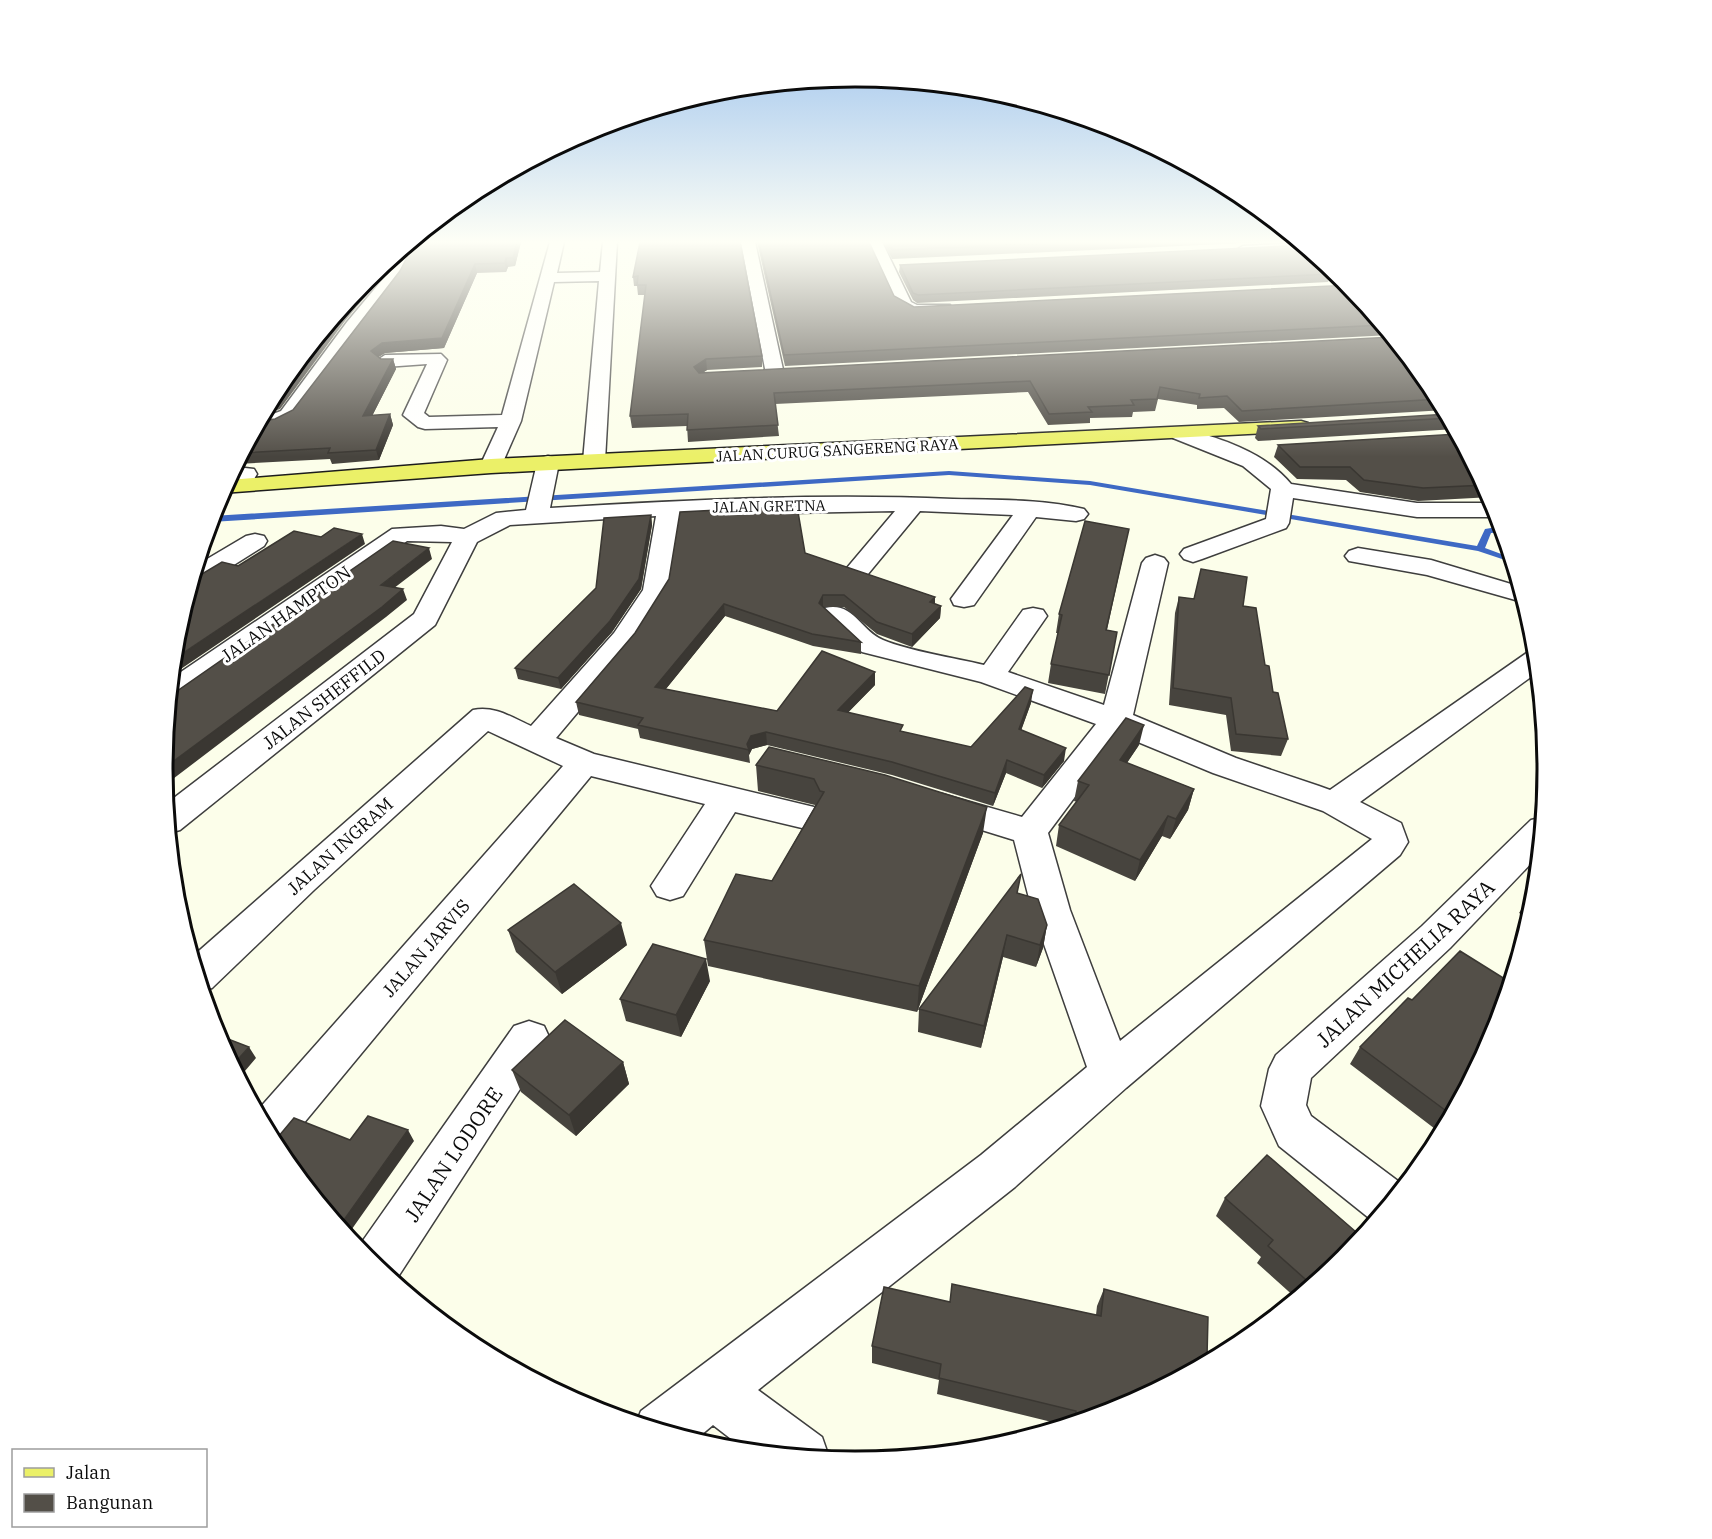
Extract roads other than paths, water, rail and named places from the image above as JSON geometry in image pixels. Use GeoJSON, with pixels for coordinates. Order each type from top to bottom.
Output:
{"type":"FeatureCollection","features":[{"type":"Feature","properties":{"kind":"main road","name":"JALAN CURUG SANGERENG RAYA"},"geometry":{"type":"LineString","coordinates":[[235,486],[491,466],[547,467],[594,461],[1321,426]]}},
{"type":"Feature","properties":{"kind":"street"},"geometry":{"type":"LineString","coordinates":[[268,424],[288,415],[357,314]]}},
{"type":"Feature","properties":{"kind":"street"},"geometry":{"type":"LineString","coordinates":[[491,466],[511,421],[539,314]]}},
{"type":"Feature","properties":{"kind":"street"},"geometry":{"type":"LineString","coordinates":[[594,461],[604,314]]}},
{"type":"Feature","properties":{"kind":"street"},"geometry":{"type":"LineString","coordinates":[[763,314],[775,374]]}},
{"type":"Feature","properties":{"kind":"street"},"geometry":{"type":"LineString","coordinates":[[385,361],[435,358],[438,360],[413,415],[425,423],[511,421]]}},
{"type":"Feature","properties":{"kind":"street"},"geometry":{"type":"LineString","coordinates":[[752,375],[799,373]]}},
{"type":"Feature","properties":{"kind":"street"},"geometry":{"type":"LineString","coordinates":[[1180,434],[1233,451],[1278,481],[1281,504]]}},
{"type":"Feature","properties":{"kind":"street"},"geometry":{"type":"LineString","coordinates":[[1233,451],[1305,447]]}},
{"type":"Feature","properties":{"kind":"street"},"geometry":{"type":"LineString","coordinates":[[537,509],[547,467]]}},
{"type":"Feature","properties":{"kind":"street"},"geometry":{"type":"LineString","coordinates":[[859,569],[914,504]]}},
{"type":"Feature","properties":{"kind":"street","name":"JALAN GRETNA"},"geometry":{"type":"LineString","coordinates":[[461,547],[505,518],[537,509],[914,504],[1030,508],[1076,514]]}},
{"type":"Feature","properties":{"kind":"street"},"geometry":{"type":"LineString","coordinates":[[1193,554],[1281,504],[1360,504],[1488,511]]}},
{"type":"Feature","properties":{"kind":"street"},"geometry":{"type":"LineString","coordinates":[[669,508],[656,590],[625,638],[537,740],[584,763],[802,816]]}},
{"type":"Feature","properties":{"kind":"street"},"geometry":{"type":"LineString","coordinates":[[964,599],[1030,508]]}},
{"type":"Feature","properties":{"kind":"street","name":"JALAN HAMPTON"},"geometry":{"type":"LineString","coordinates":[[178,688],[401,534],[441,533],[461,547]]}},
{"type":"Feature","properties":{"kind":"street"},"geometry":{"type":"LineString","coordinates":[[203,573],[255,541]]}},
{"type":"Feature","properties":{"kind":"street","name":"JALAN SHEFFILD"},"geometry":{"type":"LineString","coordinates":[[175,815],[425,619],[461,547]]}},
{"type":"Feature","properties":{"kind":"street"},"geometry":{"type":"LineString","coordinates":[[1358,556],[1431,568],[1515,593]]}},
{"type":"Feature","properties":{"kind":"street"},"geometry":{"type":"LineString","coordinates":[[1030,832],[1116,720],[1155,564]]}},
{"type":"Feature","properties":{"kind":"street"},"geometry":{"type":"LineString","coordinates":[[668,1426],[998,1171],[1390,842],[1389,832],[1335,803],[1275,785],[1193,755],[1116,720],[991,676],[872,646],[835,614]]}},
{"type":"Feature","properties":{"kind":"street"},"geometry":{"type":"LineString","coordinates":[[991,676],[1033,616]]}},
{"type":"Feature","properties":{"kind":"street"},"geometry":{"type":"LineString","coordinates":[[1335,803],[1530,664]]}},
{"type":"Feature","properties":{"kind":"street","name":"JALAN INGRAM"},"geometry":{"type":"LineString","coordinates":[[204,970],[301,880],[484,717],[537,740]]}},
{"type":"Feature","properties":{"kind":"street","name":"JALAN JARVIS"},"geometry":{"type":"LineString","coordinates":[[274,1125],[584,763]]}},
{"type":"Feature","properties":{"kind":"street"},"geometry":{"type":"LineString","coordinates":[[910,795],[1030,832]]}},
{"type":"Feature","properties":{"kind":"street"},"geometry":{"type":"LineString","coordinates":[[670,886],[726,799]]}},
{"type":"Feature","properties":{"kind":"street"},"geometry":{"type":"LineString","coordinates":[[1030,832],[1059,932],[1111,1074]]}},
{"type":"Feature","properties":{"kind":"street","name":"JALAN MICHELIA RAYA"},"geometry":{"type":"LineString","coordinates":[[1385,1200],[1295,1131],[1283,1106],[1291,1070],[1450,946],[1535,838]]}},
{"type":"Feature","properties":{"kind":"street","name":"JALAN LODORE"},"geometry":{"type":"LineString","coordinates":[[380,1259],[529,1039]]}},
{"type":"Feature","properties":{"kind":"street"},"geometry":{"type":"LineString","coordinates":[[713,1391],[791,1449]]}},
{"type":"Feature","properties":{"kind":"waterway"},"geometry":{"type":"LineString","coordinates":[[221,518],[949,473],[1090,483],[1480,549]]}},
{"type":"Feature","properties":{"kind":"waterway"},"geometry":{"type":"LineString","coordinates":[[1480,549],[1488,531],[1495,530]]}},
{"type":"Feature","properties":{"kind":"waterway"},"geometry":{"type":"LineString","coordinates":[[1480,549],[1504,558]]}}]}
